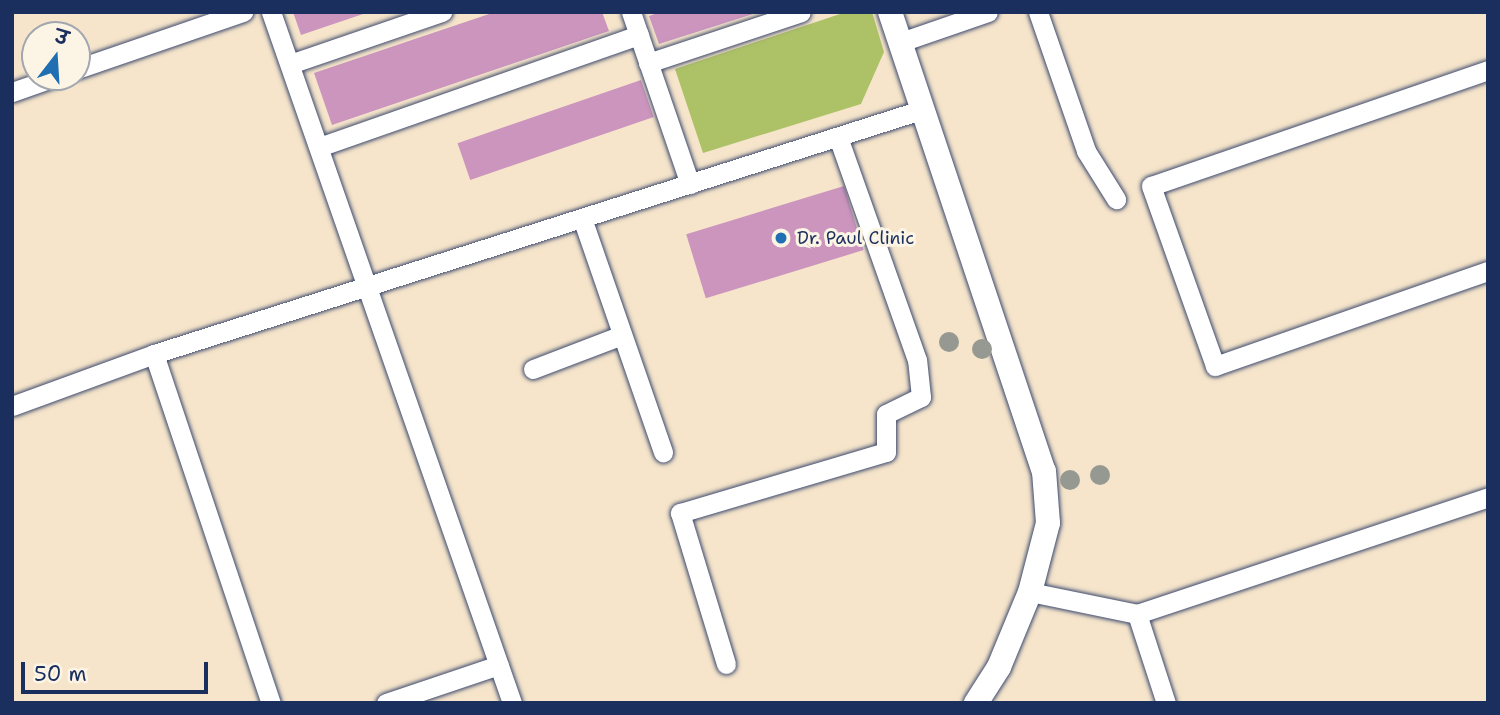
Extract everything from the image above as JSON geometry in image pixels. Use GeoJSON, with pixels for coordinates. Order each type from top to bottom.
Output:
{"type":"FeatureCollection","features":[{"type":"Feature","properties":{"kind":"street"},"geometry":{"type":"LineString","coordinates":[[91,64],[243,12]]}},
{"type":"Feature","properties":{"kind":"street"},"geometry":{"type":"LineString","coordinates":[[271,12],[513,703]]}},
{"type":"Feature","properties":{"kind":"street"},"geometry":{"type":"LineString","coordinates":[[290,64],[442,12]]}},
{"type":"Feature","properties":{"kind":"street"},"geometry":{"type":"LineString","coordinates":[[631,12],[690,184]]}},
{"type":"Feature","properties":{"kind":"street"},"geometry":{"type":"LineString","coordinates":[[648,63],[801,12]]}},
{"type":"Feature","properties":{"kind":"street"},"geometry":{"type":"LineString","coordinates":[[890,12],[898,43],[924,109],[1044,471],[1048,523],[1030,592],[999,667],[976,703]]}},
{"type":"Feature","properties":{"kind":"street"},"geometry":{"type":"LineString","coordinates":[[898,43],[988,12]]}},
{"type":"Feature","properties":{"kind":"street"},"geometry":{"type":"LineString","coordinates":[[1038,12],[1086,151],[1116,199]]}},
{"type":"Feature","properties":{"kind":"street"},"geometry":{"type":"LineString","coordinates":[[319,147],[639,36]]}},
{"type":"Feature","properties":{"kind":"street"},"geometry":{"type":"LineString","coordinates":[[1488,70],[1152,186],[1215,366],[1488,271]]}},
{"type":"Feature","properties":{"kind":"street"},"geometry":{"type":"LineString","coordinates":[[12,406],[154,354],[924,109]]}},
{"type":"Feature","properties":{"kind":"street"},"geometry":{"type":"LineString","coordinates":[[726,664],[680,513],[886,452],[886,414],[921,397],[917,360],[838,136]]}},
{"type":"Feature","properties":{"kind":"street"},"geometry":{"type":"LineString","coordinates":[[582,218],[663,452]]}},
{"type":"Feature","properties":{"kind":"street"},"geometry":{"type":"LineString","coordinates":[[533,369],[622,335]]}},
{"type":"Feature","properties":{"kind":"street"},"geometry":{"type":"LineString","coordinates":[[154,354],[271,703]]}},
{"type":"Feature","properties":{"kind":"street"},"geometry":{"type":"LineString","coordinates":[[1030,592],[1137,614],[1488,497]]}},
{"type":"Feature","properties":{"kind":"street"},"geometry":{"type":"LineString","coordinates":[[1137,614],[1166,703]]}},
{"type":"Feature","properties":{"kind":"street"},"geometry":{"type":"LineString","coordinates":[[386,703],[499,665]]}},
{"type":"Feature","properties":{"kind":"green space"},"geometry":{"type":"Polygon","coordinates":[[[846,12],[872,12],[884,52],[861,104],[703,153],[675,69],[846,12]]]}},
{"type":"Feature","properties":{"kind":"building"},"geometry":{"type":"Polygon","coordinates":[[[293,12],[366,12],[366,13],[301,35],[293,12]]]}},
{"type":"Feature","properties":{"kind":"building"},"geometry":{"type":"Polygon","coordinates":[[[495,12],[602,12],[609,31],[332,125],[314,73],[495,12]]]}},
{"type":"Feature","properties":{"kind":"building"},"geometry":{"type":"Polygon","coordinates":[[[660,12],[756,13],[659,44],[649,16],[660,12]]]}},
{"type":"Feature","properties":{"kind":"building"},"geometry":{"type":"Polygon","coordinates":[[[641,80],[654,117],[470,180],[458,143],[641,80]]]}},
{"type":"Feature","properties":{"kind":"building"},"geometry":{"type":"Polygon","coordinates":[[[844,186],[864,250],[706,298],[686,234],[844,186]]]}},
{"type":"Feature","properties":{"kind":"place","name":"Dr. Paul Clinic"},"geometry":{"type":"Point","coordinates":[781,238]}}]}
